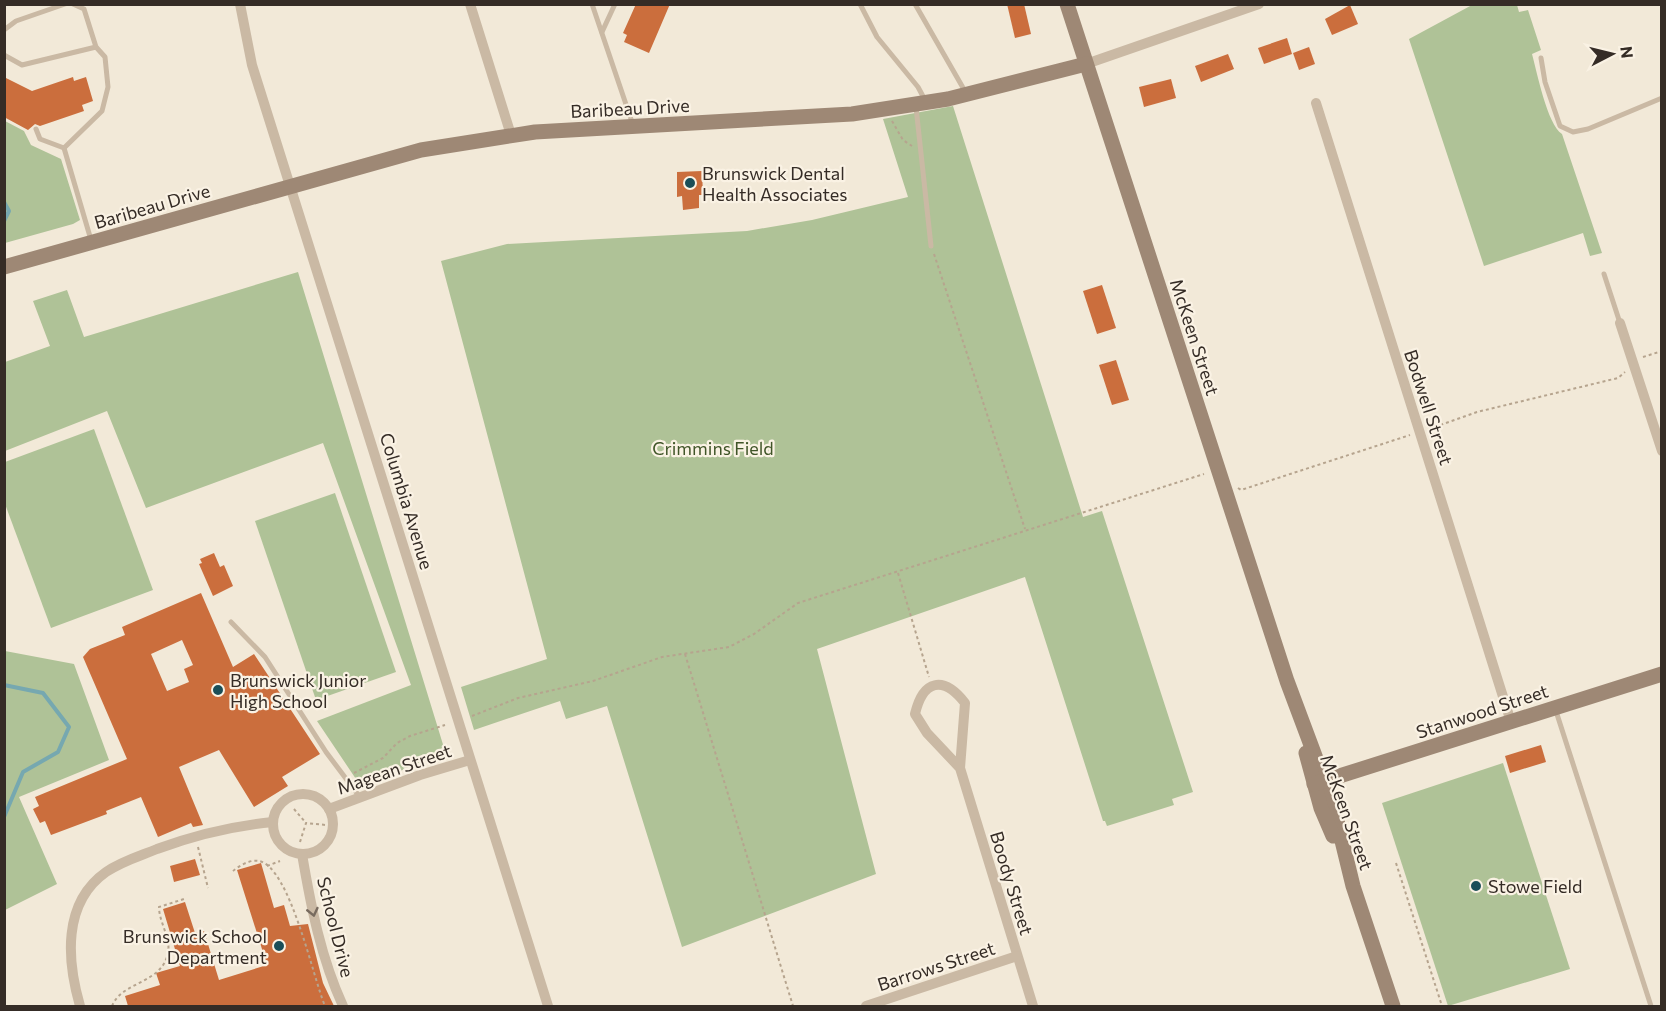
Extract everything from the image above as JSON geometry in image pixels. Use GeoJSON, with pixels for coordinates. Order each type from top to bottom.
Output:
{"type":"FeatureCollection","features":[{"type":"Feature","properties":{"kind":"street","name":"Columbia Avenue"},"geometry":{"type":"LineString","coordinates":[[240,4],[252,64],[292,185],[548,1006]]}},
{"type":"Feature","properties":{"kind":"street"},"geometry":{"type":"LineString","coordinates":[[470,4],[511,135]]}},
{"type":"Feature","properties":{"kind":"street","name":"McKeen Street"},"geometry":{"type":"LineString","coordinates":[[1067,4],[1393,1006]]}},
{"type":"Feature","properties":{"kind":"street","name":"Baribeau Drive"},"geometry":{"type":"LineString","coordinates":[[4,267],[421,150],[511,135],[787,120],[921,104],[967,95],[1086,64],[1259,4]]}},
{"type":"Feature","properties":{"kind":"street","name":"Bodwell Street"},"geometry":{"type":"LineString","coordinates":[[1316,103],[1511,722]]}},
{"type":"Feature","properties":{"kind":"street"},"geometry":{"type":"LineString","coordinates":[[1620,323],[1662,451]]}},
{"type":"Feature","properties":{"kind":"street","name":"Stanwood Street"},"geometry":{"type":"LineString","coordinates":[[1319,782],[1662,674]]}},
{"type":"Feature","properties":{"kind":"street","name":"Boody Street"},"geometry":{"type":"LineString","coordinates":[[960,768],[927,733],[915,714],[919,697],[931,685],[944,684],[954,689],[964,703],[960,768],[1033,1006]]}},
{"type":"Feature","properties":{"kind":"street","name":"Magean Street"},"geometry":{"type":"LineString","coordinates":[[329,808],[470,760]]}},
{"type":"Feature","properties":{"kind":"street","name":"Magean Street"},"geometry":{"type":"LineString","coordinates":[[273,822],[282,802],[295,795],[311,795],[329,808],[333,821],[328,840],[315,852],[300,852]]}},
{"type":"Feature","properties":{"kind":"street"},"geometry":{"type":"LineString","coordinates":[[80,1006],[72,972],[71,937],[80,902],[95,881],[118,864],[176,842],[222,829],[273,822],[280,844],[291,852],[300,852]]}},
{"type":"Feature","properties":{"kind":"street","name":"School Drive"},"geometry":{"type":"LineString","coordinates":[[300,852],[324,957],[343,1006]]}},
{"type":"Feature","properties":{"kind":"street","name":"Barrows Street"},"geometry":{"type":"LineString","coordinates":[[866,1006],[1017,956]]}},
{"type":"Feature","properties":{"kind":"lane"},"geometry":{"type":"LineString","coordinates":[[4,30],[16,21],[65,4]]}},
{"type":"Feature","properties":{"kind":"lane"},"geometry":{"type":"LineString","coordinates":[[64,148],[102,111],[108,87],[105,57],[96,46],[84,9],[73,4]]}},
{"type":"Feature","properties":{"kind":"lane"},"geometry":{"type":"LineString","coordinates":[[592,4],[633,127]]}},
{"type":"Feature","properties":{"kind":"lane"},"geometry":{"type":"LineString","coordinates":[[602,32],[615,4]]}},
{"type":"Feature","properties":{"kind":"lane"},"geometry":{"type":"LineString","coordinates":[[860,4],[877,37],[918,87],[921,104],[921,153],[931,246]]}},
{"type":"Feature","properties":{"kind":"lane"},"geometry":{"type":"LineString","coordinates":[[915,4],[967,95]]}},
{"type":"Feature","properties":{"kind":"lane"},"geometry":{"type":"LineString","coordinates":[[4,55],[22,64],[96,46]]}},
{"type":"Feature","properties":{"kind":"lane"},"geometry":{"type":"LineString","coordinates":[[1541,58],[1555,115],[1560,126],[1573,132],[1588,129],[1662,98]]}},
{"type":"Feature","properties":{"kind":"lane"},"geometry":{"type":"LineString","coordinates":[[36,129],[40,139],[64,148]]}},
{"type":"Feature","properties":{"kind":"lane"},"geometry":{"type":"LineString","coordinates":[[64,148],[92,244]]}},
{"type":"Feature","properties":{"kind":"lane"},"geometry":{"type":"LineString","coordinates":[[1604,274],[1620,323]]}},
{"type":"Feature","properties":{"kind":"lane"},"geometry":{"type":"LineString","coordinates":[[231,622],[265,657],[326,752],[359,796]]}},
{"type":"Feature","properties":{"kind":"lane"},"geometry":{"type":"LineString","coordinates":[[1555,708],[1651,1006]]}},
{"type":"Feature","properties":{"kind":"path"},"geometry":{"type":"LineString","coordinates":[[892,121],[903,140],[921,153]]}},
{"type":"Feature","properties":{"kind":"path"},"geometry":{"type":"LineString","coordinates":[[931,246],[1025,529]]}},
{"type":"Feature","properties":{"kind":"path"},"geometry":{"type":"LineString","coordinates":[[1233,485],[1241,489],[1477,412],[1618,378],[1643,357],[1662,351]]}},
{"type":"Feature","properties":{"kind":"path"},"geometry":{"type":"LineString","coordinates":[[472,716],[518,698],[593,681],[662,657],[729,647],[763,628],[798,603],[1207,473]]}},
{"type":"Feature","properties":{"kind":"path"},"geometry":{"type":"LineString","coordinates":[[898,572],[931,685]]}},
{"type":"Feature","properties":{"kind":"path"},"geometry":{"type":"LineString","coordinates":[[685,654],[793,1006]]}},
{"type":"Feature","properties":{"kind":"path"},"geometry":{"type":"LineString","coordinates":[[347,778],[383,758],[397,743],[445,725]]}},
{"type":"Feature","properties":{"kind":"path"},"geometry":{"type":"LineString","coordinates":[[294,809],[306,824],[326,825]]}},
{"type":"Feature","properties":{"kind":"path"},"geometry":{"type":"LineString","coordinates":[[300,852],[306,824]]}},
{"type":"Feature","properties":{"kind":"path"},"geometry":{"type":"LineString","coordinates":[[198,847],[208,888]]}},
{"type":"Feature","properties":{"kind":"path"},"geometry":{"type":"LineString","coordinates":[[233,870],[253,860],[267,866],[280,883],[296,915],[325,1006]]}},
{"type":"Feature","properties":{"kind":"path"},"geometry":{"type":"LineString","coordinates":[[267,866],[280,861]]}},
{"type":"Feature","properties":{"kind":"path"},"geometry":{"type":"LineString","coordinates":[[1396,863],[1442,1006]]}},
{"type":"Feature","properties":{"kind":"path"},"geometry":{"type":"LineString","coordinates":[[112,1006],[119,994],[145,982],[165,961],[168,945],[159,908],[184,899]]}},
{"type":"Feature","properties":{"kind":"green space"},"geometry":{"type":"Polygon","coordinates":[[[1472,5],[1517,5],[1519,12],[1528,10],[1541,50],[1532,54],[1543,97],[1552,120],[1562,134],[1602,253],[1590,256],[1583,233],[1484,266],[1409,39],[1472,5]]]}},
{"type":"Feature","properties":{"kind":"green space","name":"Crimmins Field"},"geometry":{"type":"Polygon","coordinates":[[[953,106],[1083,517],[1102,511],[1193,792],[1172,799],[1174,805],[1107,826],[1103,821],[1025,577],[817,649],[876,874],[682,947],[607,706],[566,719],[560,701],[474,730],[461,687],[547,659],[441,261],[507,244],[747,231],[812,220],[908,197],[883,119],[953,106]]]}},
{"type":"Feature","properties":{"kind":"green space"},"geometry":{"type":"Polygon","coordinates":[[[5,121],[24,131],[31,145],[61,159],[80,220],[5,243],[5,121]]]}},
{"type":"Feature","properties":{"kind":"green space"},"geometry":{"type":"Polygon","coordinates":[[[298,272],[445,751],[362,788],[317,721],[411,685],[323,443],[146,508],[107,411],[5,451],[5,362],[50,346],[33,301],[67,290],[84,337],[298,272]]]}},
{"type":"Feature","properties":{"kind":"green space"},"geometry":{"type":"Polygon","coordinates":[[[94,429],[153,590],[51,628],[5,504],[5,462],[94,429]]]}},
{"type":"Feature","properties":{"kind":"green space"},"geometry":{"type":"Polygon","coordinates":[[[335,493],[396,672],[316,700],[255,521],[335,493]]]}},
{"type":"Feature","properties":{"kind":"green space"},"geometry":{"type":"Polygon","coordinates":[[[5,651],[74,664],[109,760],[19,797],[57,884],[5,910],[5,651]]]}},
{"type":"Feature","properties":{"kind":"green space","name":"Stowe Field"},"geometry":{"type":"Polygon","coordinates":[[[1503,763],[1570,969],[1448,1006],[1382,803],[1503,763]]]}},
{"type":"Feature","properties":{"kind":"building"},"geometry":{"type":"Polygon","coordinates":[[[636,4],[670,4],[649,53],[624,42],[627,35],[623,33],[636,4]]]}},
{"type":"Feature","properties":{"kind":"building"},"geometry":{"type":"Polygon","coordinates":[[[1007,4],[1024,4],[1031,34],[1015,38],[1007,4]]]}},
{"type":"Feature","properties":{"kind":"building"},"geometry":{"type":"Polygon","coordinates":[[[1350,5],[1358,24],[1332,35],[1325,19],[1350,5]]]}},
{"type":"Feature","properties":{"kind":"building"},"geometry":{"type":"Polygon","coordinates":[[[1287,38],[1292,54],[1264,64],[1258,48],[1287,38]]]}},
{"type":"Feature","properties":{"kind":"building"},"geometry":{"type":"Polygon","coordinates":[[[1309,47],[1315,64],[1299,70],[1293,53],[1309,47]]]}},
{"type":"Feature","properties":{"kind":"building"},"geometry":{"type":"Polygon","coordinates":[[[1228,54],[1234,69],[1201,82],[1195,66],[1228,54]]]}},
{"type":"Feature","properties":{"kind":"building"},"geometry":{"type":"Polygon","coordinates":[[[4,77],[32,91],[73,77],[74,81],[86,77],[93,101],[82,105],[84,111],[40,126],[35,124],[28,130],[4,117],[4,77]]]}},
{"type":"Feature","properties":{"kind":"building"},"geometry":{"type":"Polygon","coordinates":[[[1171,79],[1176,98],[1144,107],[1139,87],[1171,79]]]}},
{"type":"Feature","properties":{"kind":"building","name":"Brunswick Dental Health Associates"},"geometry":{"type":"Polygon","coordinates":[[[702,171],[703,195],[699,195],[699,208],[683,210],[682,196],[677,197],[677,172],[702,171]]]}},
{"type":"Feature","properties":{"kind":"building"},"geometry":{"type":"Polygon","coordinates":[[[1102,285],[1116,328],[1097,334],[1083,291],[1102,285]]]}},
{"type":"Feature","properties":{"kind":"building"},"geometry":{"type":"Polygon","coordinates":[[[1116,360],[1129,400],[1112,405],[1099,365],[1116,360]]]}},
{"type":"Feature","properties":{"kind":"building"},"geometry":{"type":"Polygon","coordinates":[[[214,553],[220,567],[224,565],[233,586],[213,596],[199,564],[202,563],[200,559],[214,553]]]}},
{"type":"Feature","properties":{"kind":"building","name":"Brunswick Junior High School"},"geometry":{"type":"Polygon","coordinates":[[[201,593],[233,667],[254,654],[320,754],[282,777],[288,786],[254,807],[219,750],[179,767],[203,825],[193,827],[191,823],[158,837],[141,797],[106,811],[107,814],[51,835],[45,821],[40,823],[33,809],[39,806],[35,797],[127,759],[83,657],[90,649],[125,635],[122,627],[201,593]],[[182,640],[151,654],[167,691],[189,682],[184,669],[193,665],[182,640]]]}},
{"type":"Feature","properties":{"kind":"building"},"geometry":{"type":"Polygon","coordinates":[[[1541,745],[1546,762],[1510,773],[1505,756],[1541,745]]]}},
{"type":"Feature","properties":{"kind":"building"},"geometry":{"type":"Polygon","coordinates":[[[195,859],[200,875],[174,882],[170,866],[195,859]]]}},
{"type":"Feature","properties":{"kind":"building","name":"Brunswick School Department"},"geometry":{"type":"Polygon","coordinates":[[[261,863],[274,908],[284,905],[290,926],[308,924],[323,983],[334,1006],[128,1006],[125,996],[160,985],[156,973],[180,966],[163,909],[185,902],[195,933],[204,931],[219,980],[267,965],[237,870],[261,863]]]}},
{"type":"Feature","properties":{"kind":"waterway"},"geometry":{"type":"LineString","coordinates":[[4,202],[9,211],[4,221]]}},
{"type":"Feature","properties":{"kind":"waterway"},"geometry":{"type":"LineString","coordinates":[[4,685],[43,693],[69,727],[58,752],[23,772],[4,817]]}},
{"type":"Feature","properties":{"kind":"place","name":"Brunswick Dental Health Associates"},"geometry":{"type":"Point","coordinates":[690,183]}},
{"type":"Feature","properties":{"kind":"place","name":"Brunswick Junior High School"},"geometry":{"type":"Point","coordinates":[218,690]}},
{"type":"Feature","properties":{"kind":"place","name":"Stowe Field"},"geometry":{"type":"Point","coordinates":[1476,886]}},
{"type":"Feature","properties":{"kind":"place","name":"Brunswick School Department"},"geometry":{"type":"Point","coordinates":[279,946]}}]}
